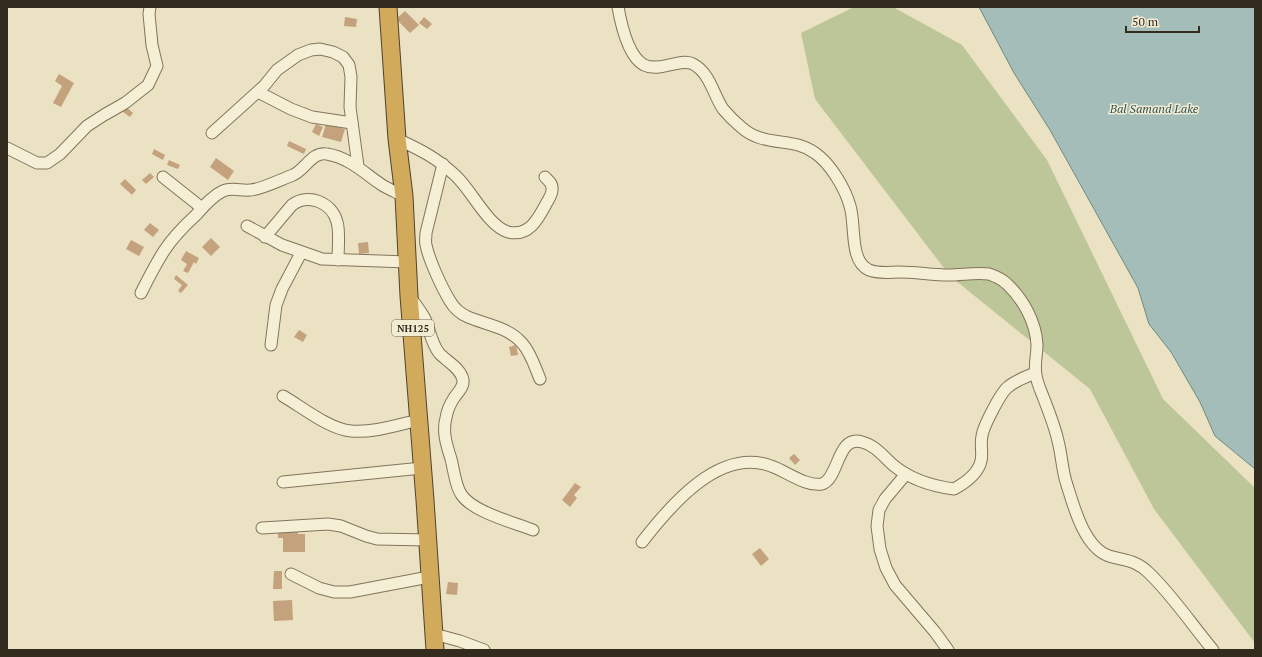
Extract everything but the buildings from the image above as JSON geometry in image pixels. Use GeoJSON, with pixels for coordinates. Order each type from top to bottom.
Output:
{"type":"FeatureCollection","features":[{"type":"Feature","properties":{"kind":"highway","name":"NH125"},"geometry":{"type":"LineString","coordinates":[[388,7],[397,139],[404,196],[409,296],[434,642]]}},
{"type":"Feature","properties":{"kind":"street"},"geometry":{"type":"LineString","coordinates":[[7,148],[37,163],[47,163],[60,154],[87,126],[126,103],[148,85],[157,66],[152,45],[149,14],[150,7]]}},
{"type":"Feature","properties":{"kind":"street"},"geometry":{"type":"LineString","coordinates":[[618,7],[620,20],[628,44],[635,57],[644,65],[656,68],[688,62],[694,64],[701,70],[708,80],[724,110],[742,128],[755,137],[770,141],[801,145],[817,154],[833,171],[850,206],[853,217],[857,257],[862,266],[871,271],[883,272],[952,275],[974,273],[991,275],[1007,284],[1021,300],[1035,329],[1037,344],[1035,373],[1059,442],[1067,485],[1079,520],[1090,543],[1098,551],[1138,564],[1148,571],[1214,650]]}},
{"type":"Feature","properties":{"kind":"street"},"geometry":{"type":"LineString","coordinates":[[212,133],[258,92],[278,70],[298,55],[311,50],[320,49],[333,52],[343,57],[350,65],[352,123],[358,166]]}},
{"type":"Feature","properties":{"kind":"street"},"geometry":{"type":"LineString","coordinates":[[258,92],[276,102],[312,117],[352,123]]}},
{"type":"Feature","properties":{"kind":"street"},"geometry":{"type":"LineString","coordinates":[[397,139],[429,155],[443,164],[458,178],[476,200],[487,217],[498,227],[507,232],[518,233],[529,228],[537,220],[551,195],[552,189],[550,181],[545,177]]}},
{"type":"Feature","properties":{"kind":"street"},"geometry":{"type":"LineString","coordinates":[[140,294],[164,251],[184,226],[202,208],[222,192],[236,189],[258,189],[294,174],[315,156],[320,154],[326,153],[345,159],[358,166],[383,186],[404,196]]}},
{"type":"Feature","properties":{"kind":"street"},"geometry":{"type":"LineString","coordinates":[[443,164],[426,233],[426,244],[430,259],[450,302],[458,311],[467,317],[498,326],[514,336],[522,343],[531,356],[540,379]]}},
{"type":"Feature","properties":{"kind":"street"},"geometry":{"type":"LineString","coordinates":[[163,177],[202,208]]}},
{"type":"Feature","properties":{"kind":"street"},"geometry":{"type":"LineString","coordinates":[[265,237],[296,201],[306,198],[317,200],[332,210],[337,222],[338,260]]}},
{"type":"Feature","properties":{"kind":"street"},"geometry":{"type":"LineString","coordinates":[[246,226],[265,237],[302,253],[322,259],[408,262]]}},
{"type":"Feature","properties":{"kind":"street"},"geometry":{"type":"LineString","coordinates":[[271,345],[276,305],[282,289],[302,253]]}},
{"type":"Feature","properties":{"kind":"street"},"geometry":{"type":"LineString","coordinates":[[409,296],[423,315],[438,352],[459,372],[462,377],[463,382],[461,388],[449,407],[444,430],[460,493],[466,501],[475,508],[533,530]]}},
{"type":"Feature","properties":{"kind":"street"},"geometry":{"type":"LineString","coordinates":[[642,542],[665,514],[697,484],[721,470],[746,462],[756,462],[771,466],[809,483],[824,483],[830,476],[842,451],[849,444],[861,441],[877,450],[894,466],[918,481],[954,489],[971,478],[977,469],[981,460],[982,435],[1006,388],[1015,381],[1035,373]]}},
{"type":"Feature","properties":{"kind":"street"},"geometry":{"type":"LineString","coordinates":[[283,396],[336,428],[351,432],[368,431],[419,420]]}},
{"type":"Feature","properties":{"kind":"street"},"geometry":{"type":"LineString","coordinates":[[283,482],[422,468]]}},
{"type":"Feature","properties":{"kind":"street"},"geometry":{"type":"LineString","coordinates":[[906,474],[885,499],[879,510],[877,526],[880,549],[886,568],[895,585],[935,632],[948,650]]}},
{"type":"Feature","properties":{"kind":"street"},"geometry":{"type":"LineString","coordinates":[[262,528],[328,524],[341,526],[377,539],[427,540]]}},
{"type":"Feature","properties":{"kind":"street"},"geometry":{"type":"LineString","coordinates":[[291,574],[319,588],[334,592],[350,592],[429,578]]}},
{"type":"Feature","properties":{"kind":"street"},"geometry":{"type":"LineString","coordinates":[[434,642],[460,641],[484,650]]}},
{"type":"Feature","properties":{"kind":"green space"},"geometry":{"type":"Polygon","coordinates":[[[854,7],[893,7],[962,45],[1047,160],[1163,399],[1255,488],[1255,643],[1154,509],[1090,389],[950,276],[815,99],[801,33],[854,7]]]}},
{"type":"Feature","properties":{"kind":"water","name":"Bal Samand Lake"},"geometry":{"type":"Polygon","coordinates":[[[979,7],[1255,7],[1255,469],[1215,436],[1200,402],[1171,352],[1149,324],[1138,288],[1050,130],[1014,73],[979,7]]]}}]}
